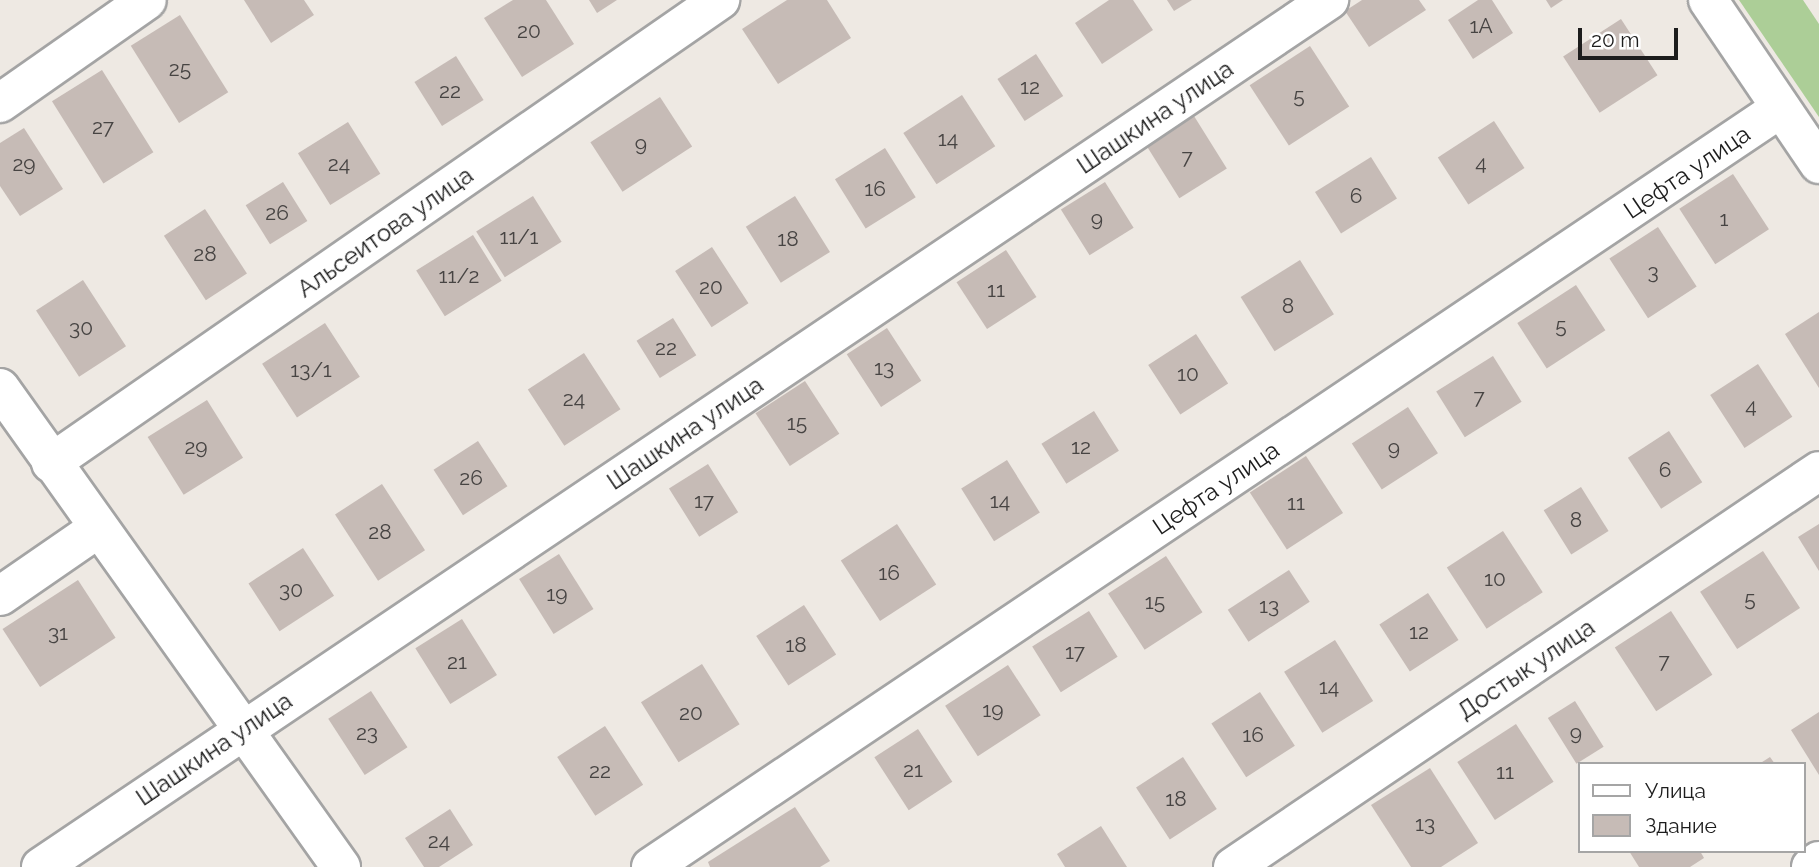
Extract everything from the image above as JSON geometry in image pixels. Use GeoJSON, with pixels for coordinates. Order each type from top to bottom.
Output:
{"type":"FeatureCollection","features":[{"type":"Feature","properties":{"kind":"street"},"geometry":{"type":"LineString","coordinates":[[0,103],[147,0]]}},
{"type":"Feature","properties":{"kind":"street","name":"Альсеитова улица"},"geometry":{"type":"LineString","coordinates":[[51,463],[720,0]]}},
{"type":"Feature","properties":{"kind":"street","name":"Шашкина улица"},"geometry":{"type":"LineString","coordinates":[[41,867],[1329,0]]}},
{"type":"Feature","properties":{"kind":"street"},"geometry":{"type":"LineString","coordinates":[[1708,0],[1819,164]]}},
{"type":"Feature","properties":{"kind":"street","name":"Цефта улица"},"geometry":{"type":"LineString","coordinates":[[651,867],[1781,108]]}},
{"type":"Feature","properties":{"kind":"street"},"geometry":{"type":"LineString","coordinates":[[0,388],[239,732],[341,867]]}},
{"type":"Feature","properties":{"kind":"street","name":"Достык улица"},"geometry":{"type":"LineString","coordinates":[[1233,867],[1819,471]]}},
{"type":"Feature","properties":{"kind":"street"},"geometry":{"type":"LineString","coordinates":[[0,596],[97,530]]}},
{"type":"Feature","properties":{"kind":"street"},"geometry":{"type":"LineString","coordinates":[[1811,867],[1819,862]]}},
{"type":"Feature","properties":{"kind":"green space"},"geometry":{"type":"Polygon","coordinates":[[[1739,0],[1803,0],[1819,24],[1819,117],[1739,0]]]}},
{"type":"Feature","properties":{"kind":"building"},"geometry":{"type":"Polygon","coordinates":[[[244,0],[304,0],[314,15],[271,43],[244,0]]]}},
{"type":"Feature","properties":{"kind":"building"},"geometry":{"type":"Polygon","coordinates":[[[513,0],[546,0],[574,44],[522,77],[484,18],[513,0]]]}},
{"type":"Feature","properties":{"kind":"building"},"geometry":{"type":"Polygon","coordinates":[[[589,0],[617,0],[597,13],[589,0]]]}},
{"type":"Feature","properties":{"kind":"building"},"geometry":{"type":"Polygon","coordinates":[[[787,0],[827,0],[851,38],[778,84],[742,29],[787,0]]]}},
{"type":"Feature","properties":{"kind":"building"},"geometry":{"type":"Polygon","coordinates":[[[1109,0],[1133,0],[1153,30],[1102,64],[1075,23],[1109,0]]]}},
{"type":"Feature","properties":{"kind":"building"},"geometry":{"type":"Polygon","coordinates":[[[1167,0],[1192,0],[1174,11],[1167,0]]]}},
{"type":"Feature","properties":{"kind":"building"},"geometry":{"type":"Polygon","coordinates":[[[1362,0],[1419,0],[1426,10],[1369,47],[1345,11],[1362,0]]]}},
{"type":"Feature","properties":{"kind":"building"},"geometry":{"type":"Polygon","coordinates":[[[1478,0],[1492,0],[1513,33],[1473,59],[1448,20],[1478,0]]]}},
{"type":"Feature","properties":{"kind":"building"},"geometry":{"type":"Polygon","coordinates":[[[1546,0],[1563,0],[1551,8],[1546,0]]]}},
{"type":"Feature","properties":{"kind":"building"},"geometry":{"type":"Polygon","coordinates":[[[180,15],[228,92],[179,123],[131,46],[180,15]]]}},
{"type":"Feature","properties":{"kind":"building"},"geometry":{"type":"Polygon","coordinates":[[[1621,19],[1657,75],[1600,113],[1563,57],[1621,19]]]}},
{"type":"Feature","properties":{"kind":"building"},"geometry":{"type":"Polygon","coordinates":[[[1310,46],[1349,106],[1289,146],[1250,85],[1310,46]]]}},
{"type":"Feature","properties":{"kind":"building"},"geometry":{"type":"Polygon","coordinates":[[[1036,54],[1063,96],[1025,121],[997,79],[1036,54]]]}},
{"type":"Feature","properties":{"kind":"building"},"geometry":{"type":"Polygon","coordinates":[[[456,56],[484,100],[442,126],[414,82],[456,56]]]}},
{"type":"Feature","properties":{"kind":"building"},"geometry":{"type":"Polygon","coordinates":[[[102,70],[153,152],[103,184],[52,101],[102,70]]]}},
{"type":"Feature","properties":{"kind":"building"},"geometry":{"type":"Polygon","coordinates":[[[962,95],[995,146],[937,184],[903,133],[962,95]]]}},
{"type":"Feature","properties":{"kind":"building"},"geometry":{"type":"Polygon","coordinates":[[[660,97],[692,146],[623,192],[590,142],[660,97]]]}},
{"type":"Feature","properties":{"kind":"building"},"geometry":{"type":"Polygon","coordinates":[[[1194,116],[1227,169],[1179,198],[1147,146],[1194,116]]]}},
{"type":"Feature","properties":{"kind":"building"},"geometry":{"type":"Polygon","coordinates":[[[1494,121],[1524,168],[1468,204],[1438,157],[1494,121]]]}},
{"type":"Feature","properties":{"kind":"building"},"geometry":{"type":"Polygon","coordinates":[[[348,122],[380,174],[330,205],[298,153],[348,122]]]}},
{"type":"Feature","properties":{"kind":"building"},"geometry":{"type":"Polygon","coordinates":[[[24,128],[63,189],[20,216],[0,186],[0,143],[24,128]]]}},
{"type":"Feature","properties":{"kind":"building"},"geometry":{"type":"Polygon","coordinates":[[[885,148],[916,197],[866,228],[835,179],[885,148]]]}},
{"type":"Feature","properties":{"kind":"building"},"geometry":{"type":"Polygon","coordinates":[[[1371,157],[1397,199],[1341,234],[1315,192],[1371,157]]]}},
{"type":"Feature","properties":{"kind":"building"},"geometry":{"type":"Polygon","coordinates":[[[1733,174],[1769,229],[1715,264],[1679,209],[1733,174]]]}},
{"type":"Feature","properties":{"kind":"building"},"geometry":{"type":"Polygon","coordinates":[[[283,182],[307,221],[270,244],[246,205],[283,182]]]}},
{"type":"Feature","properties":{"kind":"building"},"geometry":{"type":"Polygon","coordinates":[[[1105,182],[1134,228],[1090,255],[1061,210],[1105,182]]]}},
{"type":"Feature","properties":{"kind":"building"},"geometry":{"type":"Polygon","coordinates":[[[533,196],[562,242],[505,277],[476,232],[533,196]]]}},
{"type":"Feature","properties":{"kind":"building"},"geometry":{"type":"Polygon","coordinates":[[[795,196],[830,252],[781,283],[746,227],[795,196]]]}},
{"type":"Feature","properties":{"kind":"building"},"geometry":{"type":"Polygon","coordinates":[[[205,209],[247,274],[206,300],[164,236],[205,209]]]}},
{"type":"Feature","properties":{"kind":"building"},"geometry":{"type":"Polygon","coordinates":[[[1658,227],[1697,287],[1648,318],[1609,259],[1658,227]]]}},
{"type":"Feature","properties":{"kind":"building"},"geometry":{"type":"Polygon","coordinates":[[[473,235],[502,281],[445,316],[416,271],[473,235]]]}},
{"type":"Feature","properties":{"kind":"building"},"geometry":{"type":"Polygon","coordinates":[[[712,247],[748,303],[712,327],[675,271],[712,247]]]}},
{"type":"Feature","properties":{"kind":"building"},"geometry":{"type":"Polygon","coordinates":[[[1006,250],[1036,297],[987,329],[957,282],[1006,250]]]}},
{"type":"Feature","properties":{"kind":"building"},"geometry":{"type":"Polygon","coordinates":[[[1300,260],[1334,314],[1275,351],[1241,297],[1300,260]]]}},
{"type":"Feature","properties":{"kind":"building"},"geometry":{"type":"Polygon","coordinates":[[[83,280],[126,346],[79,377],[36,310],[83,280]]]}},
{"type":"Feature","properties":{"kind":"building"},"geometry":{"type":"Polygon","coordinates":[[[1576,285],[1605,330],[1547,368],[1517,323],[1576,285]]]}},
{"type":"Feature","properties":{"kind":"building"},"geometry":{"type":"Polygon","coordinates":[[[1819,312],[1819,388],[1785,334],[1819,312]]]}},
{"type":"Feature","properties":{"kind":"building"},"geometry":{"type":"Polygon","coordinates":[[[673,318],[696,355],[660,378],[637,341],[673,318]]]}},
{"type":"Feature","properties":{"kind":"building"},"geometry":{"type":"Polygon","coordinates":[[[325,323],[360,377],[297,418],[262,364],[325,323]]]}},
{"type":"Feature","properties":{"kind":"building"},"geometry":{"type":"Polygon","coordinates":[[[887,328],[921,381],[881,407],[847,354],[887,328]]]}},
{"type":"Feature","properties":{"kind":"building"},"geometry":{"type":"Polygon","coordinates":[[[1196,334],[1228,383],[1180,415],[1148,365],[1196,334]]]}},
{"type":"Feature","properties":{"kind":"building"},"geometry":{"type":"Polygon","coordinates":[[[584,353],[620,409],[564,446],[528,389],[584,353]]]}},
{"type":"Feature","properties":{"kind":"building"},"geometry":{"type":"Polygon","coordinates":[[[1493,356],[1522,402],[1465,437],[1436,392],[1493,356]]]}},
{"type":"Feature","properties":{"kind":"building"},"geometry":{"type":"Polygon","coordinates":[[[1758,364],[1792,417],[1745,448],[1710,395],[1758,364]]]}},
{"type":"Feature","properties":{"kind":"building"},"geometry":{"type":"Polygon","coordinates":[[[805,381],[839,434],[790,466],[756,413],[805,381]]]}},
{"type":"Feature","properties":{"kind":"building"},"geometry":{"type":"Polygon","coordinates":[[[207,400],[243,458],[184,495],[148,437],[207,400]]]}},
{"type":"Feature","properties":{"kind":"building"},"geometry":{"type":"Polygon","coordinates":[[[1408,407],[1438,453],[1382,490],[1352,443],[1408,407]]]}},
{"type":"Feature","properties":{"kind":"building"},"geometry":{"type":"Polygon","coordinates":[[[1094,411],[1119,451],[1066,484],[1041,444],[1094,411]]]}},
{"type":"Feature","properties":{"kind":"building"},"geometry":{"type":"Polygon","coordinates":[[[1669,431],[1702,482],[1661,509],[1628,458],[1669,431]]]}},
{"type":"Feature","properties":{"kind":"building"},"geometry":{"type":"Polygon","coordinates":[[[478,441],[507,486],[463,515],[434,470],[478,441]]]}},
{"type":"Feature","properties":{"kind":"building"},"geometry":{"type":"Polygon","coordinates":[[[1306,456],[1343,513],[1287,550],[1250,492],[1306,456]]]}},
{"type":"Feature","properties":{"kind":"building"},"geometry":{"type":"Polygon","coordinates":[[[1007,460],[1040,513],[994,541],[961,489],[1007,460]]]}},
{"type":"Feature","properties":{"kind":"building"},"geometry":{"type":"Polygon","coordinates":[[[708,464],[738,512],[699,537],[669,488],[708,464]]]}},
{"type":"Feature","properties":{"kind":"building"},"geometry":{"type":"Polygon","coordinates":[[[382,484],[425,550],[378,581],[335,514],[382,484]]]}},
{"type":"Feature","properties":{"kind":"building"},"geometry":{"type":"Polygon","coordinates":[[[1581,487],[1609,531],[1571,554],[1544,510],[1581,487]]]}},
{"type":"Feature","properties":{"kind":"building"},"geometry":{"type":"Polygon","coordinates":[[[897,524],[936,584],[880,621],[841,560],[897,524]]]}},
{"type":"Feature","properties":{"kind":"building"},"geometry":{"type":"Polygon","coordinates":[[[1819,524],[1819,571],[1798,537],[1819,524]]]}},
{"type":"Feature","properties":{"kind":"building"},"geometry":{"type":"Polygon","coordinates":[[[1503,531],[1543,592],[1487,629],[1447,567],[1503,531]]]}},
{"type":"Feature","properties":{"kind":"building"},"geometry":{"type":"Polygon","coordinates":[[[303,548],[334,596],[280,631],[248,583],[303,548]]]}},
{"type":"Feature","properties":{"kind":"building"},"geometry":{"type":"Polygon","coordinates":[[[1763,551],[1800,608],[1737,649],[1700,592],[1763,551]]]}},
{"type":"Feature","properties":{"kind":"building"},"geometry":{"type":"Polygon","coordinates":[[[559,554],[593,609],[554,634],[519,579],[559,554]]]}},
{"type":"Feature","properties":{"kind":"building"},"geometry":{"type":"Polygon","coordinates":[[[1166,556],[1202,612],[1145,650],[1108,594],[1166,556]]]}},
{"type":"Feature","properties":{"kind":"building"},"geometry":{"type":"Polygon","coordinates":[[[1289,570],[1310,602],[1248,642],[1228,610],[1289,570]]]}},
{"type":"Feature","properties":{"kind":"building"},"geometry":{"type":"Polygon","coordinates":[[[78,580],[116,638],[40,687],[3,629],[78,580]]]}},
{"type":"Feature","properties":{"kind":"building"},"geometry":{"type":"Polygon","coordinates":[[[1428,593],[1458,640],[1410,672],[1379,625],[1428,593]]]}},
{"type":"Feature","properties":{"kind":"building"},"geometry":{"type":"Polygon","coordinates":[[[804,605],[836,654],[788,686],[756,636],[804,605]]]}},
{"type":"Feature","properties":{"kind":"building"},"geometry":{"type":"Polygon","coordinates":[[[1089,611],[1118,657],[1061,692],[1032,647],[1089,611]]]}},
{"type":"Feature","properties":{"kind":"building"},"geometry":{"type":"Polygon","coordinates":[[[1671,611],[1712,675],[1656,711],[1615,647],[1671,611]]]}},
{"type":"Feature","properties":{"kind":"building"},"geometry":{"type":"Polygon","coordinates":[[[462,619],[497,675],[450,704],[415,648],[462,619]]]}},
{"type":"Feature","properties":{"kind":"building"},"geometry":{"type":"Polygon","coordinates":[[[1335,640],[1373,701],[1322,733],[1284,672],[1335,640]]]}},
{"type":"Feature","properties":{"kind":"building"},"geometry":{"type":"Polygon","coordinates":[[[702,664],[740,724],[679,762],[641,702],[702,664]]]}},
{"type":"Feature","properties":{"kind":"building"},"geometry":{"type":"Polygon","coordinates":[[[1008,665],[1041,715],[978,756],[945,706],[1008,665]]]}},
{"type":"Feature","properties":{"kind":"building"},"geometry":{"type":"Polygon","coordinates":[[[371,691],[407,747],[365,775],[328,719],[371,691]]]}},
{"type":"Feature","properties":{"kind":"building"},"geometry":{"type":"Polygon","coordinates":[[[1260,692],[1295,746],[1246,777],[1211,724],[1260,692]]]}},
{"type":"Feature","properties":{"kind":"building"},"geometry":{"type":"Polygon","coordinates":[[[1575,701],[1604,747],[1576,764],[1548,718],[1575,701]]]}},
{"type":"Feature","properties":{"kind":"building"},"geometry":{"type":"Polygon","coordinates":[[[1819,712],[1819,775],[1791,730],[1819,712]]]}},
{"type":"Feature","properties":{"kind":"building"},"geometry":{"type":"Polygon","coordinates":[[[1516,724],[1554,782],[1495,820],[1457,762],[1516,724]]]}},
{"type":"Feature","properties":{"kind":"building"},"geometry":{"type":"Polygon","coordinates":[[[605,726],[643,785],[595,816],[557,757],[605,726]]]}},
{"type":"Feature","properties":{"kind":"building"},"geometry":{"type":"Polygon","coordinates":[[[918,729],[952,782],[909,810],[874,757],[918,729]]]}},
{"type":"Feature","properties":{"kind":"building"},"geometry":{"type":"Polygon","coordinates":[[[1183,757],[1217,809],[1170,839],[1136,787],[1183,757]]]}},
{"type":"Feature","properties":{"kind":"building"},"geometry":{"type":"Polygon","coordinates":[[[1430,768],[1478,843],[1441,867],[1411,867],[1371,805],[1430,768]]]}},
{"type":"Feature","properties":{"kind":"building"},"geometry":{"type":"Polygon","coordinates":[[[795,807],[830,861],[820,867],[710,867],[708,862],[795,807]]]}},
{"type":"Feature","properties":{"kind":"building"},"geometry":{"type":"Polygon","coordinates":[[[450,809],[473,845],[439,867],[424,867],[405,838],[450,809]]]}},
{"type":"Feature","properties":{"kind":"building"},"geometry":{"type":"Polygon","coordinates":[[[1101,826],[1127,867],[1065,867],[1057,854],[1101,826]]]}},
{"type":"Feature","properties":{"kind":"building"},"geometry":{"type":"Polygon","coordinates":[[[1630,853],[1701,853],[1704,858],[1690,867],[1639,867],[1630,853]]]}}]}
